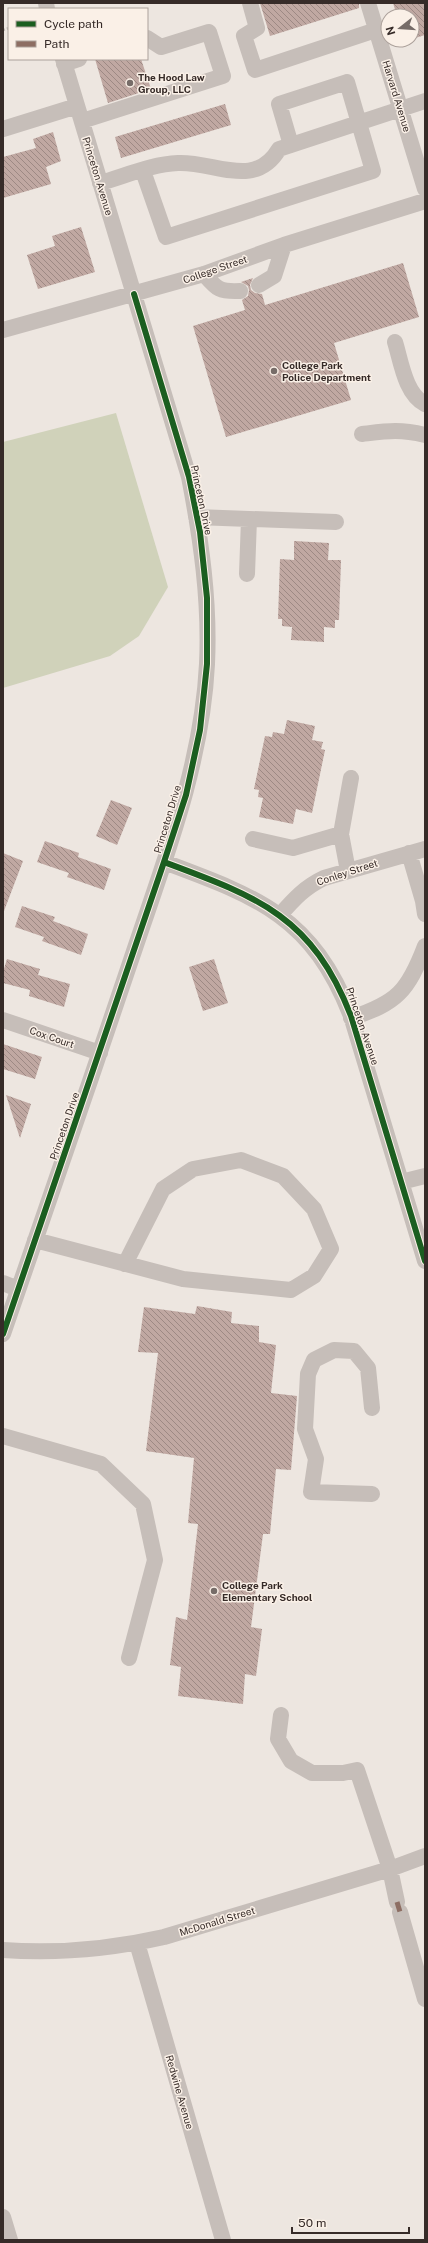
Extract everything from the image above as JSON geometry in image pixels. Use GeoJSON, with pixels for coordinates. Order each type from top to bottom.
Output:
{"type":"FeatureCollection","features":[{"type":"Feature","properties":{"kind":"street"},"geometry":{"type":"LineString","coordinates":[[250,3],[256,28],[244,36],[255,70],[376,30]]}},
{"type":"Feature","properties":{"kind":"street","name":"Harvard Avenue"},"geometry":{"type":"LineString","coordinates":[[368,3],[425,189]]}},
{"type":"Feature","properties":{"kind":"street"},"geometry":{"type":"LineString","coordinates":[[3,129],[79,114],[223,76],[209,32],[161,47],[148,39]]}},
{"type":"Feature","properties":{"kind":"street","name":"Princeton Avenue"},"geometry":{"type":"LineString","coordinates":[[69,61],[79,114],[134,294]]}},
{"type":"Feature","properties":{"kind":"street"},"geometry":{"type":"LineString","coordinates":[[143,171],[166,237],[373,172],[347,82],[279,104],[292,145]]}},
{"type":"Feature","properties":{"kind":"street"},"geometry":{"type":"LineString","coordinates":[[100,183],[178,163],[248,171],[262,168],[272,161],[279,149],[425,101]]}},
{"type":"Feature","properties":{"kind":"street","name":"College Street"},"geometry":{"type":"LineString","coordinates":[[3,330],[204,274],[284,245],[425,201]]}},
{"type":"Feature","properties":{"kind":"street"},"geometry":{"type":"LineString","coordinates":[[259,285],[274,276],[284,245]]}},
{"type":"Feature","properties":{"kind":"street"},"geometry":{"type":"LineString","coordinates":[[204,274],[217,289],[226,292],[240,291]]}},
{"type":"Feature","properties":{"kind":"street","name":"Princeton Drive"},"geometry":{"type":"LineString","coordinates":[[3,1334],[100,1053],[186,795],[198,737],[207,664],[207,598],[196,517],[189,477],[134,294]]}},
{"type":"Feature","properties":{"kind":"street"},"geometry":{"type":"LineString","coordinates":[[395,342],[408,385],[421,402],[425,404]]}},
{"type":"Feature","properties":{"kind":"street"},"geometry":{"type":"LineString","coordinates":[[362,434],[392,430],[407,430],[425,435]]}},
{"type":"Feature","properties":{"kind":"street"},"geometry":{"type":"LineString","coordinates":[[196,517],[336,522]]}},
{"type":"Feature","properties":{"kind":"street"},"geometry":{"type":"LineString","coordinates":[[247,574],[249,519]]}},
{"type":"Feature","properties":{"kind":"street"},"geometry":{"type":"LineString","coordinates":[[348,871],[341,834],[351,778]]}},
{"type":"Feature","properties":{"kind":"street"},"geometry":{"type":"LineString","coordinates":[[253,839],[293,848],[341,834]]}},
{"type":"Feature","properties":{"kind":"street","name":"Conley Street"},"geometry":{"type":"LineString","coordinates":[[280,916],[310,884],[425,848]]}},
{"type":"Feature","properties":{"kind":"street"},"geometry":{"type":"LineString","coordinates":[[409,853],[423,901],[425,914]]}},
{"type":"Feature","properties":{"kind":"street","name":"Princeton Avenue"},"geometry":{"type":"LineString","coordinates":[[164,862],[230,887],[256,899],[280,916],[304,937],[324,961],[340,987],[351,1018],[425,1261]]}},
{"type":"Feature","properties":{"kind":"street"},"geometry":{"type":"LineString","coordinates":[[351,1018],[376,1010],[404,989],[416,970],[425,946]]}},
{"type":"Feature","properties":{"kind":"street","name":"Cox Court"},"geometry":{"type":"LineString","coordinates":[[3,1020],[100,1053]]}},
{"type":"Feature","properties":{"kind":"street"},"geometry":{"type":"LineString","coordinates":[[35,1240],[125,1264],[183,1279],[291,1290],[314,1276],[331,1249],[314,1209],[283,1176],[241,1160],[193,1169],[163,1189],[125,1264]]}},
{"type":"Feature","properties":{"kind":"street"},"geometry":{"type":"LineString","coordinates":[[401,1182],[425,1176]]}},
{"type":"Feature","properties":{"kind":"street"},"geometry":{"type":"LineString","coordinates":[[3,1283],[18,1289]]}},
{"type":"Feature","properties":{"kind":"street"},"geometry":{"type":"LineString","coordinates":[[372,1408],[368,1368],[354,1351],[334,1350],[314,1360],[308,1374],[305,1429],[316,1459],[311,1492],[372,1494]]}},
{"type":"Feature","properties":{"kind":"street"},"geometry":{"type":"LineString","coordinates":[[3,1436],[101,1464],[143,1504],[155,1560],[129,1658]]}},
{"type":"Feature","properties":{"kind":"street"},"geometry":{"type":"LineString","coordinates":[[281,1714],[278,1739],[291,1761],[312,1773],[343,1773],[357,1770],[390,1869],[425,1999]]}},
{"type":"Feature","properties":{"kind":"street","name":"McDonald Street"},"geometry":{"type":"LineString","coordinates":[[3,1950],[44,1952],[77,1951],[137,1943],[164,1937],[390,1869],[425,1856]]}},
{"type":"Feature","properties":{"kind":"street","name":"Redwine Avenue"},"geometry":{"type":"LineString","coordinates":[[137,1943],[223,2240]]}},
{"type":"Feature","properties":{"kind":"street"},"geometry":{"type":"LineString","coordinates":[[3,2217],[10,2240]]}},
{"type":"Feature","properties":{"kind":"green space"},"geometry":{"type":"Polygon","coordinates":[[[116,413],[168,587],[139,636],[110,656],[3,688],[3,442],[116,413]]]}},
{"type":"Feature","properties":{"kind":"building"},"geometry":{"type":"Polygon","coordinates":[[[260,3],[359,3],[359,8],[270,36],[260,3]]]}},
{"type":"Feature","properties":{"kind":"building"},"geometry":{"type":"Polygon","coordinates":[[[393,3],[425,3],[425,35],[420,37],[420,8],[395,8],[393,3]]]}},
{"type":"Feature","properties":{"kind":"building"},"geometry":{"type":"Polygon","coordinates":[[[95,60],[141,60],[151,89],[108,103],[95,60]]]}},
{"type":"Feature","properties":{"kind":"building"},"geometry":{"type":"Polygon","coordinates":[[[225,104],[231,125],[121,158],[115,137],[225,104]]]}},
{"type":"Feature","properties":{"kind":"building"},"geometry":{"type":"Polygon","coordinates":[[[53,132],[61,161],[46,167],[51,184],[3,198],[3,157],[36,148],[33,139],[53,132]]]}},
{"type":"Feature","properties":{"kind":"building"},"geometry":{"type":"Polygon","coordinates":[[[81,227],[95,272],[38,289],[27,255],[55,246],[52,236],[81,227]]]}},
{"type":"Feature","properties":{"kind":"building","name":"College Park Police Department"},"geometry":{"type":"Polygon","coordinates":[[[403,263],[419,317],[334,343],[351,400],[226,437],[193,326],[245,310],[242,300],[248,296],[249,290],[248,286],[241,282],[253,278],[250,285],[251,290],[255,293],[262,294],[265,305],[403,263]]]}},
{"type":"Feature","properties":{"kind":"building"},"geometry":{"type":"Polygon","coordinates":[[[294,541],[329,543],[328,560],[341,560],[339,620],[335,620],[335,628],[324,627],[324,642],[291,640],[292,627],[282,626],[282,619],[278,619],[280,559],[294,560],[294,541]]]}},
{"type":"Feature","properties":{"kind":"building"},"geometry":{"type":"Polygon","coordinates":[[[287,720],[315,726],[312,740],[323,742],[321,749],[325,750],[312,813],[296,809],[293,824],[259,817],[263,798],[258,797],[259,790],[254,789],[265,736],[272,737],[273,732],[284,734],[287,720]]]}},
{"type":"Feature","properties":{"kind":"building"},"geometry":{"type":"Polygon","coordinates":[[[111,800],[132,808],[117,845],[96,836],[111,800]]]}},
{"type":"Feature","properties":{"kind":"building"},"geometry":{"type":"Polygon","coordinates":[[[45,841],[79,853],[78,857],[111,869],[104,890],[67,877],[69,873],[37,862],[45,841]]]}},
{"type":"Feature","properties":{"kind":"building"},"geometry":{"type":"Polygon","coordinates":[[[3,853],[23,861],[4,911],[3,911],[3,853]]]}},
{"type":"Feature","properties":{"kind":"building"},"geometry":{"type":"Polygon","coordinates":[[[22,906],[55,917],[53,921],[88,934],[81,955],[42,941],[44,937],[15,927],[22,906]]]}},
{"type":"Feature","properties":{"kind":"building"},"geometry":{"type":"Polygon","coordinates":[[[7,959],[40,969],[38,975],[70,984],[64,1007],[29,996],[30,990],[3,983],[3,972],[7,959]]]}},
{"type":"Feature","properties":{"kind":"building"},"geometry":{"type":"Polygon","coordinates":[[[214,959],[228,1003],[203,1011],[189,967],[214,959]]]}},
{"type":"Feature","properties":{"kind":"building"},"geometry":{"type":"Polygon","coordinates":[[[3,1044],[42,1057],[35,1079],[3,1069],[3,1044]]]}},
{"type":"Feature","properties":{"kind":"building"},"geometry":{"type":"Polygon","coordinates":[[[6,1095],[31,1104],[20,1138],[18,1132],[6,1095]]]}},
{"type":"Feature","properties":{"kind":"building"},"geometry":{"type":"Polygon","coordinates":[[[197,1306],[232,1312],[231,1323],[259,1326],[259,1342],[276,1345],[271,1393],[297,1396],[291,1470],[276,1469],[270,1534],[263,1534],[251,1627],[262,1629],[256,1676],[245,1674],[243,1704],[178,1696],[181,1667],[170,1665],[176,1617],[187,1620],[198,1524],[188,1523],[194,1458],[146,1451],[158,1353],[138,1352],[144,1307],[195,1314],[197,1306]]]}},
{"type":"Feature","properties":{"kind":"marked path"},"geometry":{"type":"LineString","coordinates":[[397,1902],[400,1912]]}},
{"type":"Feature","properties":{"kind":"cycle path"},"geometry":{"type":"LineString","coordinates":[[3,1334],[186,795],[200,730],[207,664],[207,598],[200,532],[189,477],[134,294]]}},
{"type":"Feature","properties":{"kind":"cycle path"},"geometry":{"type":"LineString","coordinates":[[164,862],[227,887],[254,900],[278,915],[299,933],[319,955],[336,982],[351,1016],[425,1261]]}},
{"type":"Feature","properties":{"kind":"place","name":"The Hood Law Group, LLC"},"geometry":{"type":"Point","coordinates":[130,83]}},
{"type":"Feature","properties":{"kind":"place","name":"College Park Police Department"},"geometry":{"type":"Point","coordinates":[274,371]}},
{"type":"Feature","properties":{"kind":"place","name":"College Park Elementary School"},"geometry":{"type":"Point","coordinates":[214,1591]}}]}
